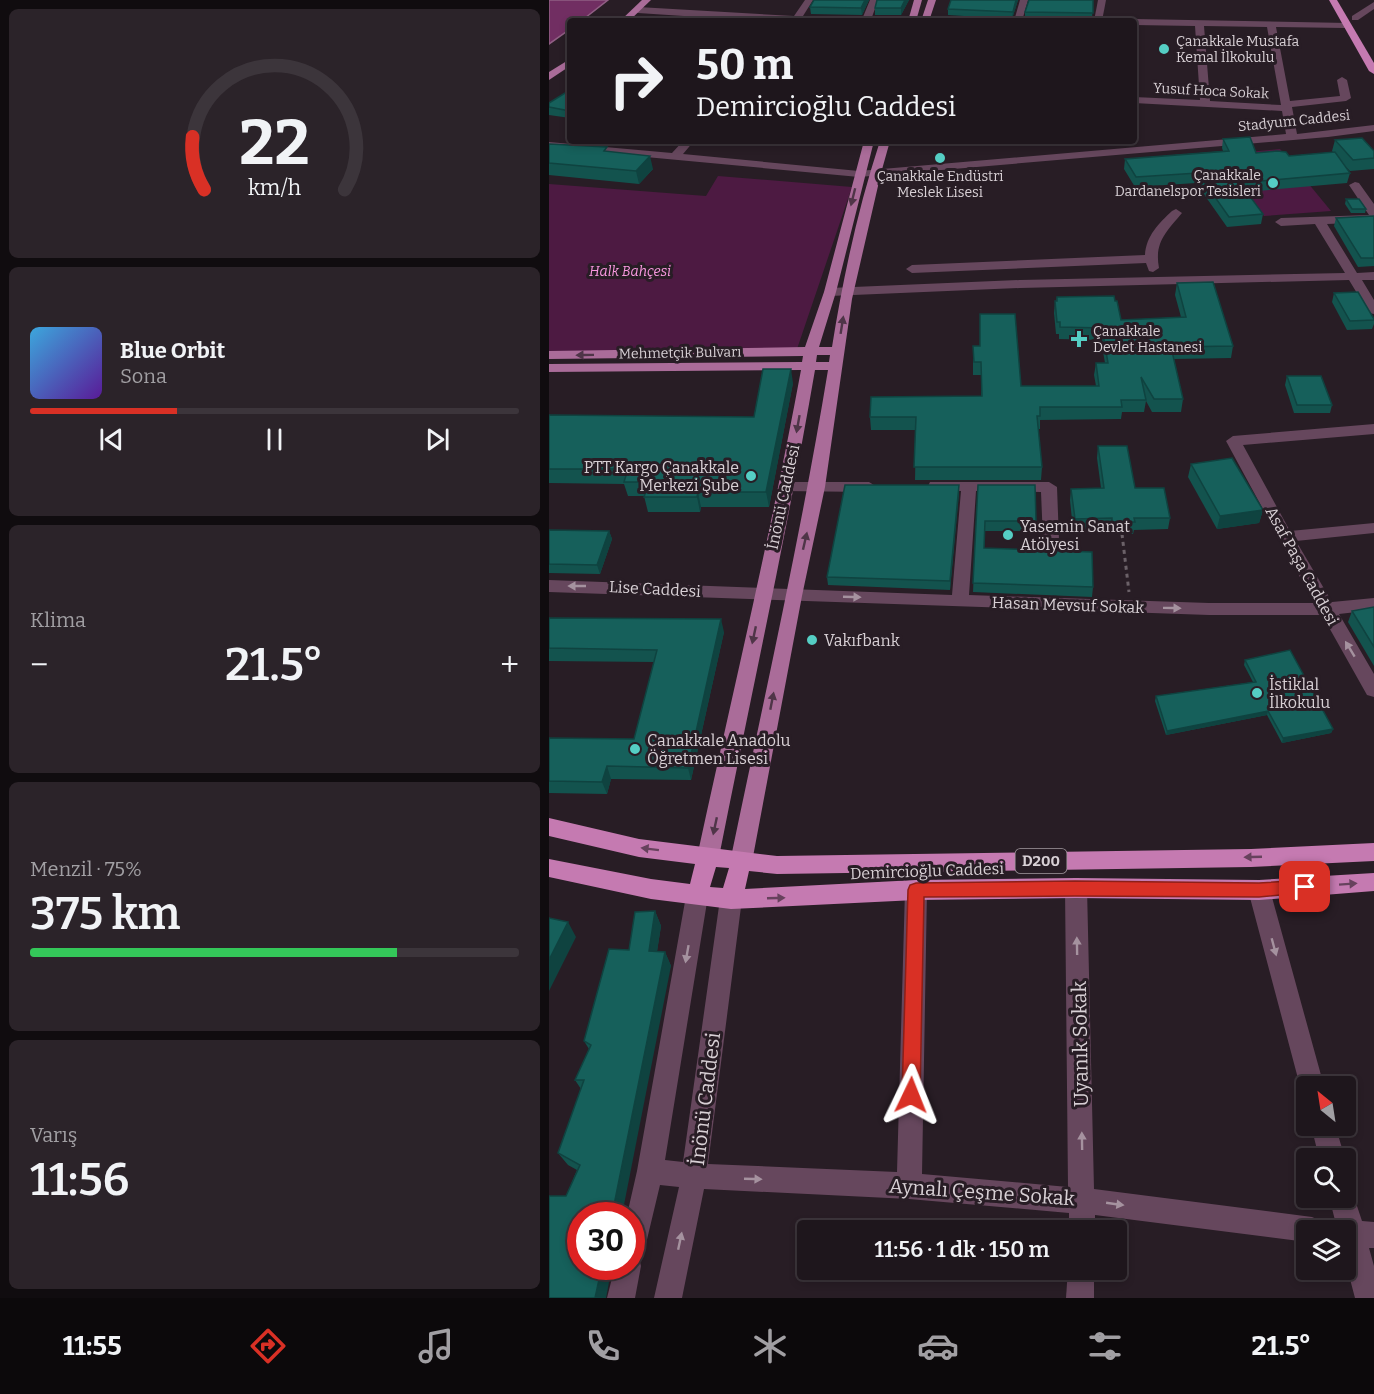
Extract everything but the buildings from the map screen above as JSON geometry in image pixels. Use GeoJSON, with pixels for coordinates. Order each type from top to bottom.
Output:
{"type":"FeatureCollection","features":[{"type":"Feature","properties":{"kind":"highway"},"geometry":{"type":"LineString","coordinates":[[1333,0],[1345,25],[1374,71]]}},
{"type":"Feature","properties":{"kind":"highway"},"geometry":{"type":"LineString","coordinates":[[1344,0],[1357,21]]}},
{"type":"Feature","properties":{"kind":"highway","name":"D200"},"geometry":{"type":"LineString","coordinates":[[549,827],[639,848],[708,856]]}},
{"type":"Feature","properties":{"kind":"highway","name":"Demircioğlu Caddesi"},"geometry":{"type":"LineString","coordinates":[[708,856],[777,865],[918,861],[1251,858],[1374,852]]}},
{"type":"Feature","properties":{"kind":"highway"},"geometry":{"type":"LineString","coordinates":[[697,896],[708,856]]}},
{"type":"Feature","properties":{"kind":"highway"},"geometry":{"type":"LineString","coordinates":[[731,899],[741,862]]}},
{"type":"Feature","properties":{"kind":"highway","name":"D200"},"geometry":{"type":"LineString","coordinates":[[549,868],[697,896]]}},
{"type":"Feature","properties":{"kind":"highway","name":"Demircioğlu Caddesi"},"geometry":{"type":"LineString","coordinates":[[697,896],[731,899],[916,890],[1075,888],[1259,890],[1374,882]]}},
{"type":"Feature","properties":{"kind":"main road"},"geometry":{"type":"LineString","coordinates":[[628,18],[647,0]]}},
{"type":"Feature","properties":{"kind":"main road"},"geometry":{"type":"LineString","coordinates":[[913,18],[918,0]]}},
{"type":"Feature","properties":{"kind":"main road"},"geometry":{"type":"LineString","coordinates":[[926,18],[932,0]]}},
{"type":"Feature","properties":{"kind":"main road"},"geometry":{"type":"LineString","coordinates":[[549,77],[567,64]]}},
{"type":"Feature","properties":{"kind":"main road","name":"İnönü Caddesi"},"geometry":{"type":"LineString","coordinates":[[708,856],[762,595],[787,487],[810,359],[868,144]]}},
{"type":"Feature","properties":{"kind":"main road"},"geometry":{"type":"LineString","coordinates":[[848,295],[875,173],[884,144]]}},
{"type":"Feature","properties":{"kind":"main road","name":"İnönü Caddesi"},"geometry":{"type":"LineString","coordinates":[[741,862],[793,596],[817,487],[848,295]]}},
{"type":"Feature","properties":{"kind":"main road"},"geometry":{"type":"LineString","coordinates":[[810,359],[838,351]]}},
{"type":"Feature","properties":{"kind":"main road","name":"Mehmetçik Bulvarı"},"geometry":{"type":"LineString","coordinates":[[549,355],[810,359]]}},
{"type":"Feature","properties":{"kind":"main road"},"geometry":{"type":"LineString","coordinates":[[810,359],[836,366]]}},
{"type":"Feature","properties":{"kind":"main road","name":"Mehmetçik Bulvarı"},"geometry":{"type":"LineString","coordinates":[[549,368],[810,359]]}},
{"type":"Feature","properties":{"kind":"street"},"geometry":{"type":"LineString","coordinates":[[801,0],[809,0]]}},
{"type":"Feature","properties":{"kind":"street"},"geometry":{"type":"LineString","coordinates":[[797,18],[809,0]]}},
{"type":"Feature","properties":{"kind":"street"},"geometry":{"type":"LineString","coordinates":[[867,18],[874,0]]}},
{"type":"Feature","properties":{"kind":"street"},"geometry":{"type":"LineString","coordinates":[[1019,18],[1024,0]]}},
{"type":"Feature","properties":{"kind":"street"},"geometry":{"type":"LineString","coordinates":[[1099,18],[1103,0]]}},
{"type":"Feature","properties":{"kind":"street"},"geometry":{"type":"LineString","coordinates":[[1357,21],[1374,5]]}},
{"type":"Feature","properties":{"kind":"street"},"geometry":{"type":"LineString","coordinates":[[637,10],[764,18]]}},
{"type":"Feature","properties":{"kind":"street"},"geometry":{"type":"LineString","coordinates":[[1137,22],[1345,25]]}},
{"type":"Feature","properties":{"kind":"street"},"geometry":{"type":"LineString","coordinates":[[1199,23],[1205,104]]}},
{"type":"Feature","properties":{"kind":"street"},"geometry":{"type":"LineString","coordinates":[[1271,24],[1292,137]]}},
{"type":"Feature","properties":{"kind":"street","name":"Yusuf Hoca Sokak"},"geometry":{"type":"LineString","coordinates":[[1137,100],[1286,106],[1346,99],[1342,80]]}},
{"type":"Feature","properties":{"kind":"street","name":"Stadyum Caddesi"},"geometry":{"type":"LineString","coordinates":[[549,145],[859,174],[1328,134],[1374,128]]}},
{"type":"Feature","properties":{"kind":"street"},"geometry":{"type":"LineString","coordinates":[[1328,134],[1374,134]]}},
{"type":"Feature","properties":{"kind":"street"},"geometry":{"type":"LineString","coordinates":[[673,158],[687,144]]}},
{"type":"Feature","properties":{"kind":"street"},"geometry":{"type":"LineString","coordinates":[[1087,154],[1089,144]]}},
{"type":"Feature","properties":{"kind":"street"},"geometry":{"type":"LineString","coordinates":[[1355,185],[1374,213]]}},
{"type":"Feature","properties":{"kind":"street"},"geometry":{"type":"LineString","coordinates":[[1157,281],[1150,259],[1151,244],[1176,213]]}},
{"type":"Feature","properties":{"kind":"street"},"geometry":{"type":"LineString","coordinates":[[1281,222],[1374,218]]}},
{"type":"Feature","properties":{"kind":"street"},"geometry":{"type":"LineString","coordinates":[[1319,221],[1374,310]]}},
{"type":"Feature","properties":{"kind":"street"},"geometry":{"type":"LineString","coordinates":[[912,268],[1150,259]]}},
{"type":"Feature","properties":{"kind":"street"},"geometry":{"type":"LineString","coordinates":[[828,296],[1157,281],[1374,276]]}},
{"type":"Feature","properties":{"kind":"street"},"geometry":{"type":"LineString","coordinates":[[848,295],[1214,289],[1212,279]]}},
{"type":"Feature","properties":{"kind":"street","name":"Asaf Paşa Caddesi"},"geometry":{"type":"LineString","coordinates":[[1374,429],[1233,441],[1285,537],[1374,690]]}},
{"type":"Feature","properties":{"kind":"street"},"geometry":{"type":"LineString","coordinates":[[924,486],[1049,487],[1051,540]]}},
{"type":"Feature","properties":{"kind":"street"},"geometry":{"type":"LineString","coordinates":[[960,600],[969,486]]}},
{"type":"Feature","properties":{"kind":"street"},"geometry":{"type":"LineString","coordinates":[[787,487],[890,487]]}},
{"type":"Feature","properties":{"kind":"street"},"geometry":{"type":"LineString","coordinates":[[1285,537],[1374,528]]}},
{"type":"Feature","properties":{"kind":"street","name":"Lise Caddesi"},"geometry":{"type":"LineString","coordinates":[[549,586],[762,595]]}},
{"type":"Feature","properties":{"kind":"street","name":"Hasan Mevsuf Sokak"},"geometry":{"type":"LineString","coordinates":[[762,595],[1131,607],[1326,609],[1374,604]]}},
{"type":"Feature","properties":{"kind":"street","name":"Uyanık Sokak"},"geometry":{"type":"LineString","coordinates":[[1075,888],[1083,1220]]}},
{"type":"Feature","properties":{"kind":"street"},"geometry":{"type":"LineString","coordinates":[[909,1186],[916,890]]}},
{"type":"Feature","properties":{"kind":"street"},"geometry":{"type":"LineString","coordinates":[[1259,890],[1309,1076]]}},
{"type":"Feature","properties":{"kind":"street"},"geometry":{"type":"LineString","coordinates":[[643,1202],[697,896]]}},
{"type":"Feature","properties":{"kind":"street","name":"İnönü Caddesi"},"geometry":{"type":"LineString","coordinates":[[668,1298],[695,1177],[731,899]]}},
{"type":"Feature","properties":{"kind":"street","name":"Aynalı Çeşme Sokak"},"geometry":{"type":"LineString","coordinates":[[650,1171],[695,1177],[909,1186],[1084,1200],[1296,1228]]}},
{"type":"Feature","properties":{"kind":"street"},"geometry":{"type":"LineString","coordinates":[[1346,1208],[1357,1235],[1369,1298]]}},
{"type":"Feature","properties":{"kind":"street"},"geometry":{"type":"LineString","coordinates":[[621,1298],[625,1280]]}},
{"type":"Feature","properties":{"kind":"street"},"geometry":{"type":"LineString","coordinates":[[1080,1298],[1081,1280]]}},
{"type":"Feature","properties":{"kind":"path"},"geometry":{"type":"LineString","coordinates":[[1122,534],[1131,607]]}},
{"type":"Feature","properties":{"kind":"green space","name":"Çanakkale Dardanelspor Tesisleri"},"geometry":{"type":"Polygon","coordinates":[[[1280,149],[1331,211],[1264,216],[1214,155],[1280,149]]]}},
{"type":"Feature","properties":{"kind":"green space","name":"Halk Bahçesi"},"geometry":{"type":"Polygon","coordinates":[[[718,176],[852,187],[797,349],[549,353],[549,184],[706,196],[718,176]]]}},
{"type":"Feature","properties":{"kind":"shaded area"},"geometry":{"type":"Polygon","coordinates":[[[549,0],[608,0],[585,18],[567,18],[567,31],[549,44],[549,0]]]}},
{"type":"Feature","properties":{"kind":"place","name":"Çanakkale Mustafa Kemal İlkokulu"},"geometry":{"type":"Point","coordinates":[1164,49]}},
{"type":"Feature","properties":{"kind":"place","name":"Çanakkale Endüstri Meslek Lisesi"},"geometry":{"type":"Point","coordinates":[940,158]}},
{"type":"Feature","properties":{"kind":"place","name":"Çanakkale Dardanelspor Tesisleri"},"geometry":{"type":"Point","coordinates":[1273,183]}},
{"type":"Feature","properties":{"kind":"place","name":"Çanakkale Devlet Hastanesi"},"geometry":{"type":"Point","coordinates":[1079,339]}},
{"type":"Feature","properties":{"kind":"place","name":"PTT Kargo Çanakkale Merkezi Şube"},"geometry":{"type":"Point","coordinates":[751,476]}},
{"type":"Feature","properties":{"kind":"place","name":"Yasemin Sanat Atölyesi"},"geometry":{"type":"Point","coordinates":[1008,535]}},
{"type":"Feature","properties":{"kind":"place","name":"Vakıfbank"},"geometry":{"type":"Point","coordinates":[812,640]}},
{"type":"Feature","properties":{"kind":"place","name":"İstiklal İlkokulu"},"geometry":{"type":"Point","coordinates":[1257,693]}},
{"type":"Feature","properties":{"kind":"place","name":"Çanakkale Anadolu Öğretmen Lisesi"},"geometry":{"type":"Point","coordinates":[635,749]}},
{"type":"Feature","properties":{"kind":"route"},"geometry":{"type":"LineString","coordinates":[[911,1095],[916,890],[1075,888],[1259,890],[1305,887]]}}]}
